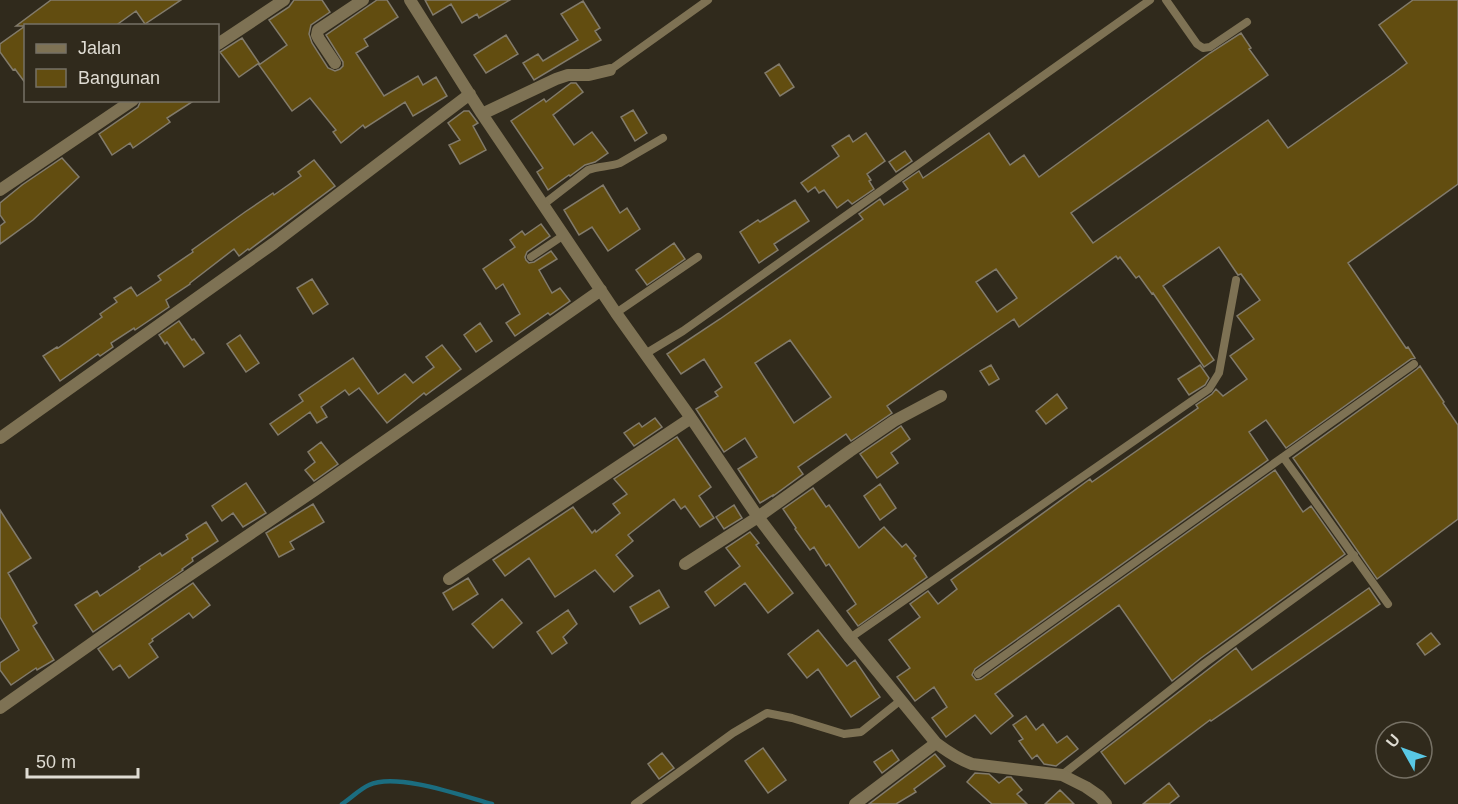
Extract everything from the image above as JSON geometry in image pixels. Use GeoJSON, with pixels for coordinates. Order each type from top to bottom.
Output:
{"type":"FeatureCollection","features":[{"type":"Feature","properties":{"kind":"street"},"geometry":{"type":"LineString","coordinates":[[219,43],[284,0]]}},
{"type":"Feature","properties":{"kind":"street"},"geometry":{"type":"LineString","coordinates":[[335,63],[317,32],[320,27],[363,0]]}},
{"type":"Feature","properties":{"kind":"street"},"geometry":{"type":"LineString","coordinates":[[410,0],[482,114],[616,313],[758,517],[849,638],[936,743],[948,753],[972,764],[1062,775],[1086,787],[1106,804]]}},
{"type":"Feature","properties":{"kind":"street"},"geometry":{"type":"LineString","coordinates":[[482,114],[556,79],[568,75],[590,75],[610,70]]}},
{"type":"Feature","properties":{"kind":"street"},"geometry":{"type":"LineString","coordinates":[[0,438],[274,243],[470,94]]}},
{"type":"Feature","properties":{"kind":"street"},"geometry":{"type":"LineString","coordinates":[[0,190],[130,102]]}},
{"type":"Feature","properties":{"kind":"street"},"geometry":{"type":"LineString","coordinates":[[0,708],[601,290]]}},
{"type":"Feature","properties":{"kind":"street"},"geometry":{"type":"LineString","coordinates":[[685,564],[758,517],[894,422],[941,396]]}},
{"type":"Feature","properties":{"kind":"street"},"geometry":{"type":"LineString","coordinates":[[449,579],[691,418]]}},
{"type":"Feature","properties":{"kind":"street"},"geometry":{"type":"LineString","coordinates":[[855,804],[936,743]]}},
{"type":"Feature","properties":{"kind":"lane"},"geometry":{"type":"LineString","coordinates":[[610,70],[708,0]]}},
{"type":"Feature","properties":{"kind":"lane"},"geometry":{"type":"LineString","coordinates":[[645,354],[683,331],[1150,0]]}},
{"type":"Feature","properties":{"kind":"lane"},"geometry":{"type":"LineString","coordinates":[[1166,0],[1197,44],[1203,48],[1210,47],[1247,22]]}},
{"type":"Feature","properties":{"kind":"lane"},"geometry":{"type":"LineString","coordinates":[[544,204],[588,170],[599,166],[616,165],[663,138]]}},
{"type":"Feature","properties":{"kind":"lane"},"geometry":{"type":"LineString","coordinates":[[531,257],[564,235]]}},
{"type":"Feature","properties":{"kind":"lane"},"geometry":{"type":"LineString","coordinates":[[616,313],[698,257]]}},
{"type":"Feature","properties":{"kind":"lane"},"geometry":{"type":"LineString","coordinates":[[849,638],[1209,389],[1219,373],[1236,280]]}},
{"type":"Feature","properties":{"kind":"lane"},"geometry":{"type":"LineString","coordinates":[[978,674],[1414,364]]}},
{"type":"Feature","properties":{"kind":"lane"},"geometry":{"type":"LineString","coordinates":[[1283,457],[1388,604]]}},
{"type":"Feature","properties":{"kind":"lane"},"geometry":{"type":"LineString","coordinates":[[1062,775],[1205,663],[1354,555]]}},
{"type":"Feature","properties":{"kind":"lane"},"geometry":{"type":"LineString","coordinates":[[635,804],[733,733],[768,713],[844,734],[861,732],[901,700]]}},
{"type":"Feature","properties":{"kind":"building"},"geometry":{"type":"Polygon","coordinates":[[[51,0],[181,0],[145,24],[136,11],[118,24],[24,24],[24,26],[16,26],[51,0]]]}},
{"type":"Feature","properties":{"kind":"building"},"geometry":{"type":"Polygon","coordinates":[[[294,0],[322,0],[330,12],[311,25],[309,34],[328,68],[335,71],[343,66],[343,62],[326,35],[377,0],[387,0],[398,17],[364,39],[368,46],[356,53],[384,96],[418,76],[423,85],[436,77],[447,96],[413,116],[405,102],[365,128],[363,125],[341,143],[333,132],[336,130],[310,98],[292,111],[259,65],[287,45],[269,20],[289,7],[294,0]]]}},
{"type":"Feature","properties":{"kind":"building"},"geometry":{"type":"Polygon","coordinates":[[[425,0],[510,0],[479,18],[477,14],[462,23],[451,4],[433,15],[425,0]]]}},
{"type":"Feature","properties":{"kind":"building"},"geometry":{"type":"Polygon","coordinates":[[[1413,0],[1458,0],[1458,184],[1348,263],[1415,358],[1286,448],[1266,420],[1249,432],[1268,460],[975,669],[972,675],[976,680],[981,679],[1275,470],[1303,512],[1311,506],[1345,554],[1172,681],[1119,605],[995,694],[1013,716],[991,734],[975,715],[946,737],[932,718],[947,707],[934,687],[915,701],[897,677],[910,668],[889,640],[920,617],[910,604],[928,591],[938,604],[957,589],[951,580],[1090,479],[1092,482],[1198,408],[1196,405],[1216,389],[1223,396],[1247,379],[1230,356],[1254,339],[1237,316],[1260,300],[1241,274],[1238,275],[1219,247],[1163,286],[1214,360],[1204,367],[1153,293],[1139,276],[1136,278],[1120,257],[1118,259],[1116,256],[1019,327],[1014,319],[887,406],[892,413],[851,441],[846,434],[798,467],[803,474],[760,503],[738,469],[757,457],[745,438],[724,452],[696,409],[718,396],[715,392],[722,387],[704,359],[681,374],[667,354],[863,219],[859,214],[880,199],[884,205],[908,189],[903,182],[919,171],[923,178],[989,133],[1010,165],[1024,155],[1039,177],[1241,33],[1251,48],[1249,49],[1268,75],[1071,213],[1093,243],[1268,120],[1288,148],[1394,73],[1407,63],[1379,25],[1413,0]],[[996,269],[976,282],[997,312],[1017,298],[996,269]],[[790,340],[755,363],[794,423],[831,397],[790,340]]]}},
{"type":"Feature","properties":{"kind":"building"},"geometry":{"type":"Polygon","coordinates":[[[583,1],[600,28],[595,31],[601,40],[534,80],[523,63],[538,54],[543,61],[578,40],[561,14],[583,1]]]}},
{"type":"Feature","properties":{"kind":"building"},"geometry":{"type":"Polygon","coordinates":[[[24,27],[24,81],[0,52],[0,44],[24,27]]]}},
{"type":"Feature","properties":{"kind":"building"},"geometry":{"type":"Polygon","coordinates":[[[506,35],[518,54],[486,73],[474,55],[506,35]]]}},
{"type":"Feature","properties":{"kind":"building"},"geometry":{"type":"Polygon","coordinates":[[[242,38],[259,63],[239,77],[220,52],[242,38]]]}},
{"type":"Feature","properties":{"kind":"building"},"geometry":{"type":"Polygon","coordinates":[[[779,64],[794,87],[780,96],[765,73],[779,64]]]}},
{"type":"Feature","properties":{"kind":"building"},"geometry":{"type":"Polygon","coordinates":[[[571,83],[576,83],[583,92],[553,115],[574,145],[592,132],[608,153],[595,162],[585,165],[548,190],[537,172],[543,168],[511,121],[544,99],[546,102],[571,83]]]}},
{"type":"Feature","properties":{"kind":"building"},"geometry":{"type":"Polygon","coordinates":[[[140,102],[192,102],[167,118],[170,122],[133,148],[130,143],[112,155],[99,134],[138,107],[140,102]]]}},
{"type":"Feature","properties":{"kind":"building"},"geometry":{"type":"Polygon","coordinates":[[[633,110],[647,133],[635,141],[621,117],[633,110]]]}},
{"type":"Feature","properties":{"kind":"building"},"geometry":{"type":"Polygon","coordinates":[[[464,111],[469,111],[478,123],[473,126],[486,150],[460,164],[449,145],[460,140],[448,123],[464,111]]]}},
{"type":"Feature","properties":{"kind":"building"},"geometry":{"type":"Polygon","coordinates":[[[866,133],[885,161],[867,174],[874,189],[852,204],[848,200],[837,208],[824,190],[819,193],[815,187],[808,192],[801,183],[839,156],[832,146],[849,135],[853,142],[866,133]]]}},
{"type":"Feature","properties":{"kind":"building"},"geometry":{"type":"Polygon","coordinates":[[[905,151],[912,161],[896,172],[889,162],[905,151]]]}},
{"type":"Feature","properties":{"kind":"building"},"geometry":{"type":"Polygon","coordinates":[[[62,158],[79,177],[33,220],[0,244],[0,226],[5,222],[0,215],[0,203],[62,158]]]}},
{"type":"Feature","properties":{"kind":"building"},"geometry":{"type":"Polygon","coordinates":[[[314,160],[335,186],[249,250],[239,256],[234,249],[166,300],[169,307],[111,343],[113,347],[100,356],[98,354],[60,381],[43,356],[102,317],[100,314],[117,302],[114,298],[131,287],[137,296],[161,280],[158,276],[245,212],[301,176],[298,172],[314,160]]]}},
{"type":"Feature","properties":{"kind":"building"},"geometry":{"type":"Polygon","coordinates":[[[603,185],[620,213],[627,208],[640,229],[608,251],[592,227],[579,235],[564,210],[603,185]]]}},
{"type":"Feature","properties":{"kind":"building"},"geometry":{"type":"Polygon","coordinates":[[[795,200],[809,221],[774,244],[778,250],[759,263],[740,232],[795,200]]]}},
{"type":"Feature","properties":{"kind":"building"},"geometry":{"type":"Polygon","coordinates":[[[541,224],[550,236],[527,252],[526,260],[529,263],[534,262],[551,251],[557,259],[539,270],[552,293],[560,288],[570,301],[515,336],[506,323],[520,314],[503,284],[496,289],[483,269],[515,247],[510,240],[522,231],[525,235],[541,224]]]}},
{"type":"Feature","properties":{"kind":"building"},"geometry":{"type":"Polygon","coordinates":[[[674,243],[685,259],[647,285],[636,270],[674,243]]]}},
{"type":"Feature","properties":{"kind":"building"},"geometry":{"type":"Polygon","coordinates":[[[312,279],[328,304],[313,314],[297,288],[312,279]]]}},
{"type":"Feature","properties":{"kind":"building"},"geometry":{"type":"Polygon","coordinates":[[[179,321],[204,353],[184,367],[167,342],[165,344],[159,335],[179,321]]]}},
{"type":"Feature","properties":{"kind":"building"},"geometry":{"type":"Polygon","coordinates":[[[480,323],[492,341],[476,352],[464,335],[480,323]]]}},
{"type":"Feature","properties":{"kind":"building"},"geometry":{"type":"Polygon","coordinates":[[[240,335],[259,363],[246,372],[227,344],[240,335]]]}},
{"type":"Feature","properties":{"kind":"building"},"geometry":{"type":"Polygon","coordinates":[[[442,345],[461,369],[426,395],[424,393],[387,423],[359,388],[349,395],[345,390],[321,407],[327,417],[317,423],[310,412],[278,435],[270,424],[303,401],[299,395],[353,358],[378,394],[405,374],[413,383],[434,367],[426,357],[442,345]]]}},
{"type":"Feature","properties":{"kind":"building"},"geometry":{"type":"Polygon","coordinates":[[[991,365],[999,379],[989,385],[980,371],[991,365]]]}},
{"type":"Feature","properties":{"kind":"building"},"geometry":{"type":"Polygon","coordinates":[[[1200,365],[1209,378],[1205,385],[1189,395],[1178,379],[1200,365]]]}},
{"type":"Feature","properties":{"kind":"building"},"geometry":{"type":"Polygon","coordinates":[[[1420,366],[1458,425],[1458,519],[1377,579],[1293,458],[1420,366]]]}},
{"type":"Feature","properties":{"kind":"building"},"geometry":{"type":"Polygon","coordinates":[[[1057,394],[1067,408],[1046,424],[1036,411],[1057,394]]]}},
{"type":"Feature","properties":{"kind":"building"},"geometry":{"type":"Polygon","coordinates":[[[655,418],[662,427],[634,446],[624,433],[639,423],[642,427],[655,418]]]}},
{"type":"Feature","properties":{"kind":"building"},"geometry":{"type":"Polygon","coordinates":[[[901,426],[910,439],[891,453],[898,463],[877,478],[860,454],[901,426]]]}},
{"type":"Feature","properties":{"kind":"building"},"geometry":{"type":"Polygon","coordinates":[[[677,437],[711,487],[699,496],[714,518],[700,527],[685,506],[681,509],[674,499],[628,535],[633,541],[616,555],[633,576],[614,592],[595,570],[555,597],[529,558],[505,576],[493,560],[573,507],[592,533],[595,530],[596,532],[620,513],[613,504],[627,494],[614,479],[677,437]]]}},
{"type":"Feature","properties":{"kind":"building"},"geometry":{"type":"Polygon","coordinates":[[[321,442],[338,464],[314,481],[305,470],[315,462],[308,452],[321,442]]]}},
{"type":"Feature","properties":{"kind":"building"},"geometry":{"type":"Polygon","coordinates":[[[246,483],[266,513],[243,527],[233,513],[222,521],[212,506],[246,483]]]}},
{"type":"Feature","properties":{"kind":"building"},"geometry":{"type":"Polygon","coordinates":[[[880,484],[896,508],[880,520],[864,496],[880,484]]]}},
{"type":"Feature","properties":{"kind":"building"},"geometry":{"type":"Polygon","coordinates":[[[813,488],[826,507],[829,505],[859,548],[884,527],[902,547],[906,544],[916,556],[914,558],[927,577],[858,626],[847,611],[856,604],[829,564],[826,566],[814,547],[810,550],[783,509],[813,488]]]}},
{"type":"Feature","properties":{"kind":"building"},"geometry":{"type":"Polygon","coordinates":[[[313,504],[324,522],[290,542],[294,549],[279,557],[266,533],[313,504]]]}},
{"type":"Feature","properties":{"kind":"building"},"geometry":{"type":"Polygon","coordinates":[[[734,505],[742,518],[724,529],[716,517],[734,505]]]}},
{"type":"Feature","properties":{"kind":"building"},"geometry":{"type":"Polygon","coordinates":[[[0,510],[31,558],[8,573],[37,623],[33,626],[54,660],[37,670],[36,668],[11,685],[0,670],[0,663],[19,650],[0,617],[0,510]]]}},
{"type":"Feature","properties":{"kind":"building"},"geometry":{"type":"Polygon","coordinates":[[[206,522],[218,541],[192,558],[193,561],[183,570],[93,632],[75,605],[97,591],[100,596],[160,553],[162,556],[188,539],[186,535],[206,522]]]}},
{"type":"Feature","properties":{"kind":"building"},"geometry":{"type":"Polygon","coordinates":[[[750,532],[759,543],[756,545],[793,593],[768,613],[745,583],[715,606],[705,592],[740,566],[726,548],[750,532]]]}},
{"type":"Feature","properties":{"kind":"building"},"geometry":{"type":"Polygon","coordinates":[[[468,578],[478,594],[453,610],[443,593],[468,578]]]}},
{"type":"Feature","properties":{"kind":"building"},"geometry":{"type":"Polygon","coordinates":[[[193,583],[210,605],[193,618],[189,613],[152,639],[153,641],[149,644],[158,657],[129,678],[120,665],[113,670],[98,649],[193,583]]]}},
{"type":"Feature","properties":{"kind":"building"},"geometry":{"type":"Polygon","coordinates":[[[1369,588],[1380,604],[1210,720],[1125,784],[1101,752],[1236,648],[1252,670],[1369,588]]]}},
{"type":"Feature","properties":{"kind":"building"},"geometry":{"type":"Polygon","coordinates":[[[659,590],[669,607],[640,624],[630,607],[659,590]]]}},
{"type":"Feature","properties":{"kind":"building"},"geometry":{"type":"Polygon","coordinates":[[[502,599],[522,623],[493,648],[472,624],[502,599]]]}},
{"type":"Feature","properties":{"kind":"building"},"geometry":{"type":"Polygon","coordinates":[[[568,610],[577,624],[563,637],[567,643],[552,654],[537,632],[568,610]]]}},
{"type":"Feature","properties":{"kind":"building"},"geometry":{"type":"Polygon","coordinates":[[[818,630],[847,666],[855,660],[880,697],[851,717],[818,669],[807,678],[788,654],[818,630]]]}},
{"type":"Feature","properties":{"kind":"building"},"geometry":{"type":"Polygon","coordinates":[[[1431,633],[1440,644],[1425,655],[1417,644],[1431,633]]]}},
{"type":"Feature","properties":{"kind":"building"},"geometry":{"type":"Polygon","coordinates":[[[1026,716],[1036,730],[1043,724],[1057,743],[1067,736],[1078,749],[1056,766],[1044,764],[1037,755],[1032,759],[1019,741],[1023,739],[1013,725],[1026,716]]]}},
{"type":"Feature","properties":{"kind":"building"},"geometry":{"type":"Polygon","coordinates":[[[763,748],[786,780],[768,793],[745,761],[763,748]]]}},
{"type":"Feature","properties":{"kind":"building"},"geometry":{"type":"Polygon","coordinates":[[[892,750],[899,760],[882,773],[874,762],[892,750]]]}},
{"type":"Feature","properties":{"kind":"building"},"geometry":{"type":"Polygon","coordinates":[[[662,753],[674,768],[659,779],[648,764],[662,753]]]}},
{"type":"Feature","properties":{"kind":"building"},"geometry":{"type":"Polygon","coordinates":[[[935,754],[945,766],[914,789],[916,792],[896,804],[869,804],[935,754]]]}},
{"type":"Feature","properties":{"kind":"building"},"geometry":{"type":"Polygon","coordinates":[[[975,773],[989,774],[999,783],[1011,777],[1022,790],[1017,794],[1027,804],[992,804],[967,782],[975,773]]]}},
{"type":"Feature","properties":{"kind":"building"},"geometry":{"type":"Polygon","coordinates":[[[1169,783],[1179,796],[1169,804],[1143,804],[1169,783]]]}},
{"type":"Feature","properties":{"kind":"building"},"geometry":{"type":"Polygon","coordinates":[[[1060,790],[1074,804],[1045,804],[1060,790]]]}},
{"type":"Feature","properties":{"kind":"waterway"},"geometry":{"type":"LineString","coordinates":[[342,804],[369,785],[396,781],[447,791],[492,804]]}}]}
